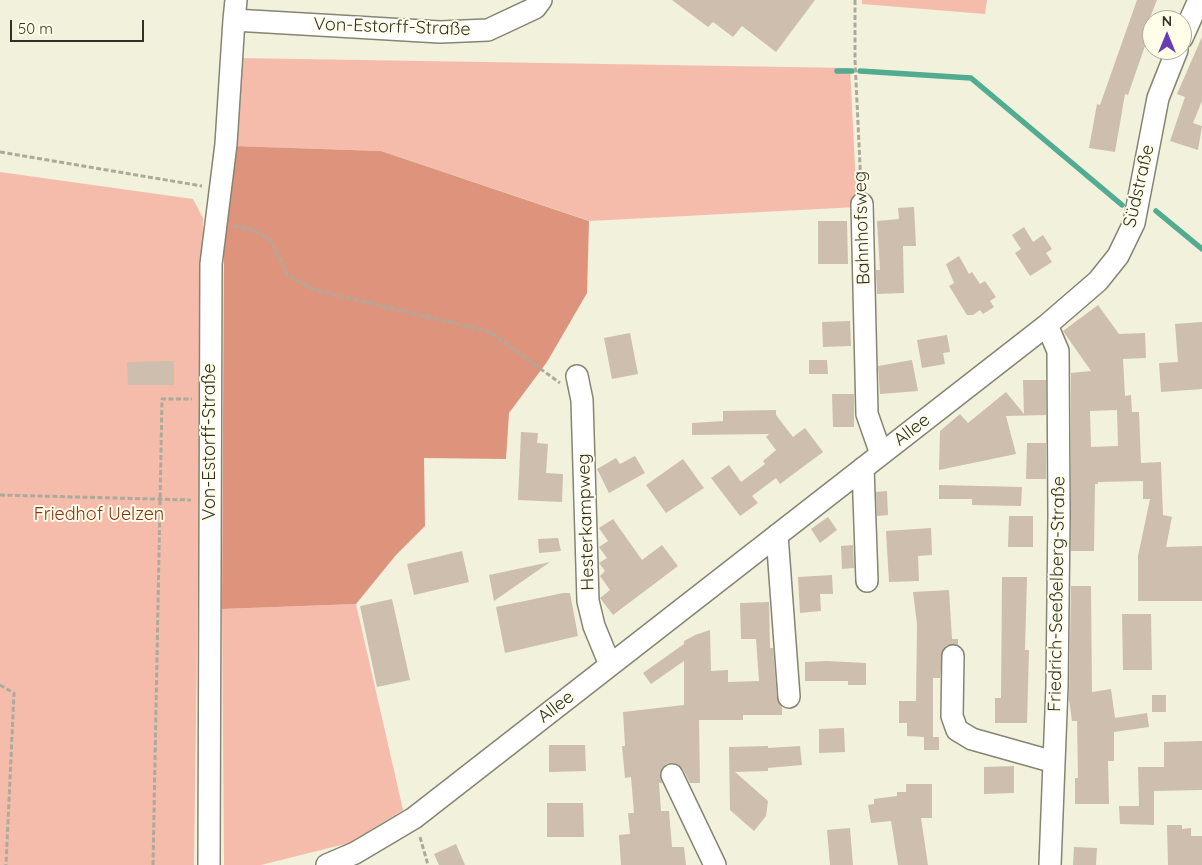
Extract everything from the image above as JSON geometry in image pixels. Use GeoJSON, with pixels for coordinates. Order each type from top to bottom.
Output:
{"type":"FeatureCollection","features":[{"type":"Feature","properties":{"kind":"street","name":"Von-Estorff-Straße"},"geometry":{"type":"LineString","coordinates":[[209,865],[211,264],[226,144],[235,10],[440,32],[488,30],[535,8],[541,0]]}},
{"type":"Feature","properties":{"kind":"street"},"geometry":{"type":"LineString","coordinates":[[1192,16],[1199,0]]}},
{"type":"Feature","properties":{"kind":"street","name":"Südstraße"},"geometry":{"type":"LineString","coordinates":[[1047,325],[1098,281],[1118,256],[1134,223],[1158,98],[1173,60]]}},
{"type":"Feature","properties":{"kind":"street","name":"Bahnhofsweg"},"geometry":{"type":"LineString","coordinates":[[862,204],[867,414],[881,454]]}},
{"type":"Feature","properties":{"kind":"street","name":"Allee"},"geometry":{"type":"LineString","coordinates":[[327,865],[355,853],[414,818],[1047,325]]}},
{"type":"Feature","properties":{"kind":"street","name":"Friedrich-Seeßelberg-Straße"},"geometry":{"type":"LineString","coordinates":[[1047,325],[1058,351],[1058,554],[1050,865]]}},
{"type":"Feature","properties":{"kind":"street","name":"Hesterkampweg"},"geometry":{"type":"LineString","coordinates":[[577,376],[582,400],[588,601],[594,626],[610,665]]}},
{"type":"Feature","properties":{"kind":"street"},"geometry":{"type":"LineString","coordinates":[[863,468],[867,581]]}},
{"type":"Feature","properties":{"kind":"street"},"geometry":{"type":"LineString","coordinates":[[777,535],[789,697]]}},
{"type":"Feature","properties":{"kind":"street"},"geometry":{"type":"LineString","coordinates":[[953,656],[952,716],[957,730],[972,739],[1054,762]]}},
{"type":"Feature","properties":{"kind":"street"},"geometry":{"type":"LineString","coordinates":[[672,775],[715,865]]}},
{"type":"Feature","properties":{"kind":"path","name":"Bahnhofsweg"},"geometry":{"type":"LineString","coordinates":[[855,0],[855,60],[862,204]]}},
{"type":"Feature","properties":{"kind":"path"},"geometry":{"type":"LineString","coordinates":[[0,152],[220,189]]}},
{"type":"Feature","properties":{"kind":"path"},"geometry":{"type":"LineString","coordinates":[[215,223],[254,230],[272,242],[287,274],[312,289],[490,332],[582,400]]}},
{"type":"Feature","properties":{"kind":"path"},"geometry":{"type":"LineString","coordinates":[[153,865],[162,399],[210,399]]}},
{"type":"Feature","properties":{"kind":"path"},"geometry":{"type":"LineString","coordinates":[[0,495],[209,500]]}},
{"type":"Feature","properties":{"kind":"path"},"geometry":{"type":"LineString","coordinates":[[0,685],[14,693],[6,865]]}},
{"type":"Feature","properties":{"kind":"path"},"geometry":{"type":"LineString","coordinates":[[414,818],[428,865]]}},
{"type":"Feature","properties":{"kind":"green space"},"geometry":{"type":"Polygon","coordinates":[[[862,0],[987,0],[985,14],[862,4],[862,0]]]}},
{"type":"Feature","properties":{"kind":"green space"},"geometry":{"type":"Polygon","coordinates":[[[239,58],[850,68],[857,207],[590,221],[381,151],[233,146],[239,58]]]}},
{"type":"Feature","properties":{"kind":"green space","name":"Friedhof Uelzen"},"geometry":{"type":"Polygon","coordinates":[[[0,172],[193,199],[203,218],[194,865],[0,865],[0,172]]]}},
{"type":"Feature","properties":{"kind":"green space"},"geometry":{"type":"Polygon","coordinates":[[[356,604],[403,810],[349,843],[261,865],[224,865],[222,609],[356,604]]]}},
{"type":"Feature","properties":{"kind":"shaded area"},"geometry":{"type":"Polygon","coordinates":[[[233,146],[381,151],[589,221],[587,293],[547,362],[509,413],[506,459],[424,458],[425,526],[396,555],[356,604],[222,609],[224,236],[233,146]]]}},
{"type":"Feature","properties":{"kind":"building"},"geometry":{"type":"Polygon","coordinates":[[[672,0],[815,0],[776,52],[742,26],[733,37],[713,22],[708,27],[672,0]]]}},
{"type":"Feature","properties":{"kind":"building"},"geometry":{"type":"Polygon","coordinates":[[[1137,0],[1157,0],[1153,10],[1142,10],[1142,54],[1128,95],[1125,94],[1115,152],[1089,148],[1097,104],[1100,105],[1137,0]]]}},
{"type":"Feature","properties":{"kind":"building"},"geometry":{"type":"Polygon","coordinates":[[[1202,37],[1202,101],[1193,123],[1202,126],[1198,150],[1170,141],[1185,97],[1177,94],[1202,37]]]}},
{"type":"Feature","properties":{"kind":"building"},"geometry":{"type":"Polygon","coordinates":[[[914,207],[916,246],[903,246],[904,293],[877,294],[876,270],[880,270],[877,221],[899,219],[898,208],[914,207]]]}},
{"type":"Feature","properties":{"kind":"building"},"geometry":{"type":"Polygon","coordinates":[[[818,221],[847,221],[848,264],[818,264],[818,221]]]}},
{"type":"Feature","properties":{"kind":"building"},"geometry":{"type":"Polygon","coordinates":[[[1024,227],[1033,242],[1043,235],[1052,249],[1046,253],[1052,262],[1030,276],[1015,253],[1021,249],[1012,235],[1024,227]]]}},
{"type":"Feature","properties":{"kind":"building"},"geometry":{"type":"Polygon","coordinates":[[[959,256],[969,274],[972,272],[980,284],[985,281],[996,297],[990,301],[994,307],[983,314],[980,310],[973,315],[967,315],[949,286],[954,283],[946,264],[959,256]]]}},
{"type":"Feature","properties":{"kind":"building"},"geometry":{"type":"Polygon","coordinates":[[[1098,305],[1119,334],[1145,333],[1146,358],[1123,359],[1125,396],[1131,395],[1132,412],[1139,412],[1141,463],[1161,462],[1163,515],[1172,517],[1166,547],[1202,546],[1202,601],[1138,601],[1138,556],[1150,499],[1143,499],[1143,481],[1098,482],[1098,484],[1095,484],[1094,551],[1071,551],[1071,373],[1091,371],[1063,331],[1098,305]],[[1117,410],[1090,411],[1091,447],[1118,446],[1117,410]]]}},
{"type":"Feature","properties":{"kind":"building"},"geometry":{"type":"Polygon","coordinates":[[[850,321],[851,346],[823,347],[822,322],[850,321]]]}},
{"type":"Feature","properties":{"kind":"building"},"geometry":{"type":"Polygon","coordinates":[[[1202,322],[1202,389],[1161,392],[1159,363],[1178,362],[1175,324],[1202,322]]]}},
{"type":"Feature","properties":{"kind":"building"},"geometry":{"type":"Polygon","coordinates":[[[630,333],[638,374],[612,379],[604,338],[630,333]]]}},
{"type":"Feature","properties":{"kind":"building"},"geometry":{"type":"Polygon","coordinates":[[[947,335],[950,352],[943,353],[945,364],[922,368],[917,340],[947,335]]]}},
{"type":"Feature","properties":{"kind":"building"},"geometry":{"type":"Polygon","coordinates":[[[809,360],[827,360],[828,374],[809,374],[809,360]]]}},
{"type":"Feature","properties":{"kind":"building"},"geometry":{"type":"Polygon","coordinates":[[[912,360],[918,391],[880,394],[878,366],[912,360]]]}},
{"type":"Feature","properties":{"kind":"building"},"geometry":{"type":"Polygon","coordinates":[[[174,361],[174,385],[128,385],[127,362],[174,361]]]}},
{"type":"Feature","properties":{"kind":"building"},"geometry":{"type":"Polygon","coordinates":[[[1023,380],[1046,380],[1046,415],[1006,416],[1016,454],[939,470],[940,431],[960,414],[968,423],[1006,392],[1024,414],[1023,380]]]}},
{"type":"Feature","properties":{"kind":"building"},"geometry":{"type":"Polygon","coordinates":[[[832,394],[854,394],[854,427],[833,427],[832,394]]]}},
{"type":"Feature","properties":{"kind":"building"},"geometry":{"type":"Polygon","coordinates":[[[776,410],[776,415],[793,437],[805,428],[823,452],[780,484],[776,478],[752,496],[758,503],[740,516],[711,478],[729,465],[741,482],[765,464],[763,461],[776,450],[766,437],[769,434],[692,435],[692,423],[723,421],[723,411],[776,410]]]}},
{"type":"Feature","properties":{"kind":"building"},"geometry":{"type":"Polygon","coordinates":[[[521,432],[538,433],[537,443],[548,444],[546,473],[563,474],[562,502],[518,500],[521,432]]]}},
{"type":"Feature","properties":{"kind":"building"},"geometry":{"type":"Polygon","coordinates":[[[1027,443],[1046,443],[1046,479],[1026,479],[1027,443]]]}},
{"type":"Feature","properties":{"kind":"building"},"geometry":{"type":"Polygon","coordinates":[[[635,456],[645,473],[609,493],[597,469],[616,458],[620,464],[635,456]]]}},
{"type":"Feature","properties":{"kind":"building"},"geometry":{"type":"Polygon","coordinates":[[[683,459],[704,488],[666,513],[646,485],[683,459]]]}},
{"type":"Feature","properties":{"kind":"building"},"geometry":{"type":"Polygon","coordinates":[[[939,485],[1022,487],[1021,506],[972,505],[972,499],[939,499],[939,485]]]}},
{"type":"Feature","properties":{"kind":"building"},"geometry":{"type":"Polygon","coordinates":[[[887,491],[888,515],[877,516],[876,492],[887,491]]]}},
{"type":"Feature","properties":{"kind":"building"},"geometry":{"type":"Polygon","coordinates":[[[1009,516],[1033,516],[1033,547],[1008,547],[1009,516]]]}},
{"type":"Feature","properties":{"kind":"building"},"geometry":{"type":"Polygon","coordinates":[[[828,517],[837,530],[820,543],[811,529],[828,517]]]}},
{"type":"Feature","properties":{"kind":"building"},"geometry":{"type":"Polygon","coordinates":[[[613,519],[642,560],[662,545],[678,566],[613,615],[600,598],[610,590],[600,576],[605,571],[599,563],[607,558],[599,547],[608,541],[599,528],[613,519]]]}},
{"type":"Feature","properties":{"kind":"building"},"geometry":{"type":"Polygon","coordinates":[[[931,528],[932,555],[918,556],[919,581],[889,582],[886,531],[931,528]]]}},
{"type":"Feature","properties":{"kind":"building"},"geometry":{"type":"Polygon","coordinates":[[[558,538],[561,551],[539,553],[538,539],[558,538]]]}},
{"type":"Feature","properties":{"kind":"building"},"geometry":{"type":"Polygon","coordinates":[[[853,545],[854,568],[842,569],[841,546],[853,545]]]}},
{"type":"Feature","properties":{"kind":"building"},"geometry":{"type":"Polygon","coordinates":[[[462,551],[469,582],[414,595],[407,564],[462,551]]]}},
{"type":"Feature","properties":{"kind":"building"},"geometry":{"type":"Polygon","coordinates":[[[550,562],[494,601],[489,575],[550,562]]]}},
{"type":"Feature","properties":{"kind":"building"},"geometry":{"type":"Polygon","coordinates":[[[832,575],[833,594],[820,594],[821,611],[800,613],[798,577],[832,575]]]}},
{"type":"Feature","properties":{"kind":"building"},"geometry":{"type":"Polygon","coordinates":[[[1002,577],[1027,577],[1025,650],[1029,650],[1027,723],[995,723],[995,698],[1001,698],[1002,577]]]}},
{"type":"Feature","properties":{"kind":"building"},"geometry":{"type":"Polygon","coordinates":[[[1071,586],[1091,586],[1092,692],[1111,689],[1115,718],[1147,713],[1149,727],[1114,732],[1114,761],[1108,761],[1109,804],[1075,804],[1075,778],[1078,778],[1077,721],[1072,721],[1069,699],[1071,586]]]}},
{"type":"Feature","properties":{"kind":"building"},"geometry":{"type":"Polygon","coordinates":[[[949,590],[952,639],[958,639],[958,645],[947,645],[943,649],[940,678],[933,678],[933,737],[939,737],[939,750],[924,750],[924,737],[907,736],[907,723],[899,723],[899,701],[916,701],[917,624],[913,592],[949,590]]]}},
{"type":"Feature","properties":{"kind":"building"},"geometry":{"type":"Polygon","coordinates":[[[570,593],[578,636],[505,653],[496,607],[570,593]]]}},
{"type":"Feature","properties":{"kind":"building"},"geometry":{"type":"Polygon","coordinates":[[[392,599],[410,680],[377,687],[360,606],[392,599]]]}},
{"type":"Feature","properties":{"kind":"building"},"geometry":{"type":"Polygon","coordinates":[[[769,602],[770,648],[773,648],[777,698],[782,707],[782,715],[743,715],[743,720],[699,720],[700,783],[690,783],[683,769],[673,763],[666,764],[660,774],[662,783],[659,783],[661,811],[669,811],[672,847],[684,847],[686,865],[621,865],[619,835],[630,834],[628,813],[634,813],[631,777],[625,778],[622,746],[625,746],[623,712],[684,705],[684,661],[651,684],[643,673],[684,644],[684,641],[710,630],[711,671],[728,670],[728,682],[759,681],[756,639],[741,639],[740,603],[769,602]]]}},
{"type":"Feature","properties":{"kind":"building"},"geometry":{"type":"Polygon","coordinates":[[[1122,614],[1151,614],[1152,670],[1123,670],[1122,614]]]}},
{"type":"Feature","properties":{"kind":"building"},"geometry":{"type":"Polygon","coordinates":[[[805,662],[866,663],[866,685],[848,685],[848,681],[805,681],[805,662]]]}},
{"type":"Feature","properties":{"kind":"building"},"geometry":{"type":"Polygon","coordinates":[[[1152,695],[1166,695],[1166,712],[1152,712],[1152,695]]]}},
{"type":"Feature","properties":{"kind":"building"},"geometry":{"type":"Polygon","coordinates":[[[844,728],[845,752],[819,753],[819,729],[844,728]]]}},
{"type":"Feature","properties":{"kind":"building"},"geometry":{"type":"Polygon","coordinates":[[[1202,741],[1202,790],[1154,791],[1154,825],[1120,824],[1119,806],[1139,806],[1138,767],[1164,767],[1164,742],[1202,741]]]}},
{"type":"Feature","properties":{"kind":"building"},"geometry":{"type":"Polygon","coordinates":[[[549,745],[585,745],[586,771],[549,772],[549,745]]]}},
{"type":"Feature","properties":{"kind":"building"},"geometry":{"type":"Polygon","coordinates":[[[768,746],[768,748],[800,746],[802,765],[768,768],[768,771],[735,772],[768,801],[766,816],[754,831],[730,810],[729,747],[768,746]]]}},
{"type":"Feature","properties":{"kind":"building"},"geometry":{"type":"Polygon","coordinates":[[[1014,766],[1014,793],[984,794],[984,767],[1014,766]]]}},
{"type":"Feature","properties":{"kind":"building"},"geometry":{"type":"Polygon","coordinates":[[[906,784],[932,784],[932,818],[921,818],[928,865],[898,865],[891,821],[871,823],[868,805],[874,804],[874,799],[897,796],[897,792],[906,792],[906,784]]]}},
{"type":"Feature","properties":{"kind":"building"},"geometry":{"type":"Polygon","coordinates":[[[547,803],[583,803],[584,837],[547,837],[547,803]]]}},
{"type":"Feature","properties":{"kind":"building"},"geometry":{"type":"Polygon","coordinates":[[[1167,825],[1182,825],[1182,829],[1191,828],[1191,836],[1202,836],[1202,865],[1168,865],[1167,825]]]}},
{"type":"Feature","properties":{"kind":"building"},"geometry":{"type":"Polygon","coordinates":[[[850,828],[853,865],[830,865],[827,830],[850,828]]]}},
{"type":"Feature","properties":{"kind":"building"},"geometry":{"type":"Polygon","coordinates":[[[456,844],[465,865],[439,865],[434,854],[456,844]]]}},
{"type":"Feature","properties":{"kind":"building"},"geometry":{"type":"Polygon","coordinates":[[[1074,847],[1097,848],[1096,865],[1073,865],[1074,847]]]}},
{"type":"Feature","properties":{"kind":"waterway"},"geometry":{"type":"LineString","coordinates":[[837,71],[852,71]]}},
{"type":"Feature","properties":{"kind":"waterway"},"geometry":{"type":"LineString","coordinates":[[860,71],[971,78],[1122,205]]}},
{"type":"Feature","properties":{"kind":"waterway"},"geometry":{"type":"LineString","coordinates":[[1156,211],[1202,249]]}}]}
